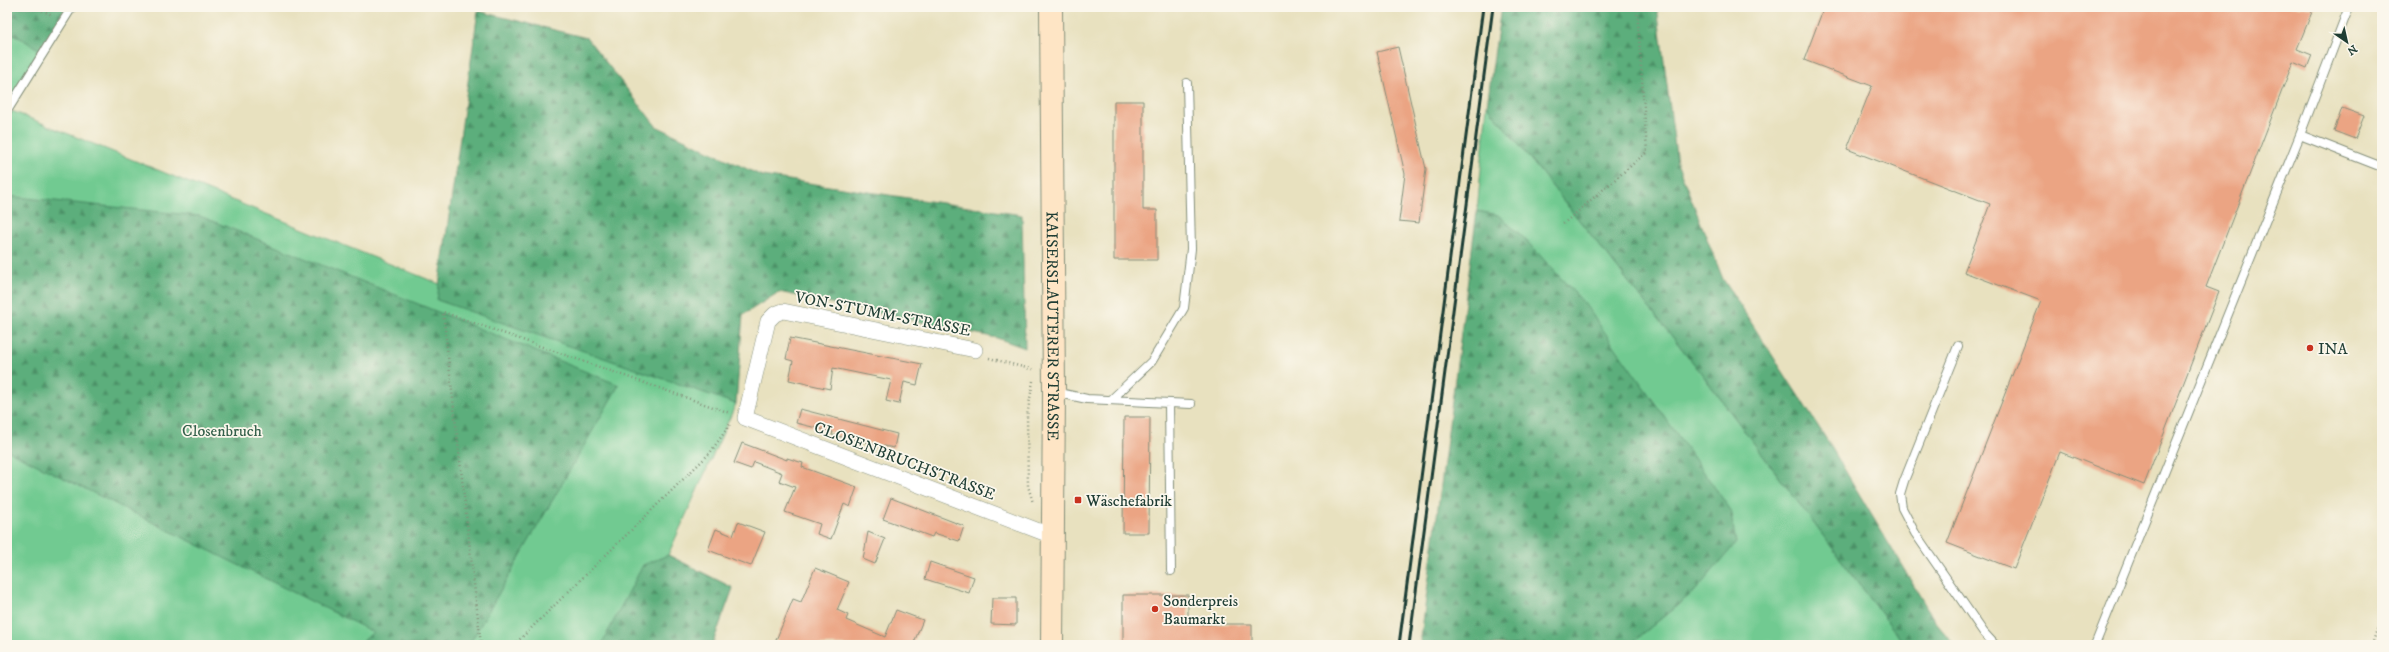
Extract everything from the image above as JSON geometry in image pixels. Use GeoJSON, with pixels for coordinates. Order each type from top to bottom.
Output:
{"type":"FeatureCollection","features":[{"type":"Feature","properties":{"kind":"main road","name":"KAISERSLAUTERER STRASSE"},"geometry":{"type":"LineString","coordinates":[[1050,7],[1054,392],[1044,533],[1052,645]]}},
{"type":"Feature","properties":{"kind":"street","name":"VON-STUMM-STRASSE"},"geometry":{"type":"LineString","coordinates":[[741,417],[768,321],[774,314],[783,311],[975,350]]}},
{"type":"Feature","properties":{"kind":"street","name":"CLOSENBRUCHSTRASSE"},"geometry":{"type":"LineString","coordinates":[[741,417],[1044,533]]}},
{"type":"Feature","properties":{"kind":"lane"},"geometry":{"type":"LineString","coordinates":[[7,111],[72,7]]}},
{"type":"Feature","properties":{"kind":"lane"},"geometry":{"type":"LineString","coordinates":[[2095,645],[2300,135],[2349,7]]}},
{"type":"Feature","properties":{"kind":"lane"},"geometry":{"type":"LineString","coordinates":[[1112,399],[1152,361],[1184,308],[1191,249],[1187,83]]}},
{"type":"Feature","properties":{"kind":"lane"},"geometry":{"type":"LineString","coordinates":[[2300,135],[2382,167]]}},
{"type":"Feature","properties":{"kind":"lane"},"geometry":{"type":"LineString","coordinates":[[1958,346],[1904,480],[1900,494],[1902,508],[1915,533],[1984,633],[1995,645]]}},
{"type":"Feature","properties":{"kind":"lane"},"geometry":{"type":"LineString","coordinates":[[1054,392],[1087,399],[1112,399],[1191,404]]}},
{"type":"Feature","properties":{"kind":"lane"},"geometry":{"type":"LineString","coordinates":[[1170,403],[1171,571]]}},
{"type":"Feature","properties":{"kind":"path"},"geometry":{"type":"LineString","coordinates":[[35,7],[63,21]]}},
{"type":"Feature","properties":{"kind":"path"},"geometry":{"type":"LineString","coordinates":[[1563,224],[1647,152],[1637,7]]}},
{"type":"Feature","properties":{"kind":"path"},"geometry":{"type":"LineString","coordinates":[[481,645],[443,312],[741,417],[710,453],[514,645]]}},
{"type":"Feature","properties":{"kind":"path"},"geometry":{"type":"LineString","coordinates":[[975,350],[982,356],[1034,370],[1054,392]]}},
{"type":"Feature","properties":{"kind":"path"},"geometry":{"type":"LineString","coordinates":[[1034,370],[1027,416],[1028,486],[1044,533]]}},
{"type":"Feature","properties":{"kind":"path"},"geometry":{"type":"LineString","coordinates":[[2372,645],[2382,614]]}},
{"type":"Feature","properties":{"kind":"green space"},"geometry":{"type":"Polygon","coordinates":[[[7,7],[53,26],[7,107],[7,7]]]}},
{"type":"Feature","properties":{"kind":"green space"},"geometry":{"type":"Polygon","coordinates":[[[7,7],[66,7],[40,50],[7,30],[7,7]]]}},
{"type":"Feature","properties":{"kind":"green space"},"geometry":{"type":"Polygon","coordinates":[[[1501,7],[1657,7],[1677,163],[1723,279],[1827,440],[1936,623],[1955,645],[1905,645],[1699,370],[1487,105],[1501,7]]]}},
{"type":"Feature","properties":{"kind":"green space"},"geometry":{"type":"Polygon","coordinates":[[[478,11],[587,38],[656,126],[762,176],[1022,215],[1025,348],[997,338],[779,292],[743,315],[736,404],[437,300],[478,11]]]}},
{"type":"Feature","properties":{"kind":"green space"},"geometry":{"type":"Polygon","coordinates":[[[1487,105],[1699,370],[1905,645],[1629,645],[1697,589],[1498,215],[1477,211],[1487,105]]]}},
{"type":"Feature","properties":{"kind":"green space","name":"Closenbruch"},"geometry":{"type":"Polygon","coordinates":[[[7,109],[736,404],[668,555],[733,588],[712,645],[7,645],[7,109]]]}},
{"type":"Feature","properties":{"kind":"green space","name":"Closenbruch"},"geometry":{"type":"Polygon","coordinates":[[[7,196],[200,216],[619,385],[469,645],[359,645],[373,632],[7,450],[7,196]]]}},
{"type":"Feature","properties":{"kind":"green space"},"geometry":{"type":"Polygon","coordinates":[[[1477,211],[1498,215],[1522,236],[1584,303],[1730,509],[1736,543],[1697,589],[1629,645],[1420,645],[1477,211]]]}},
{"type":"Feature","properties":{"kind":"green space"},"geometry":{"type":"Polygon","coordinates":[[[668,555],[733,588],[712,645],[601,645],[643,565],[668,555]]]}},
{"type":"Feature","properties":{"kind":"building"},"geometry":{"type":"Polygon","coordinates":[[[1824,7],[2314,7],[2297,49],[2312,55],[2307,68],[2293,62],[2206,287],[2219,292],[2144,485],[2060,452],[2014,569],[1947,543],[2041,301],[1964,272],[1990,204],[1847,149],[1872,86],[1804,60],[1824,7]]]}},
{"type":"Feature","properties":{"kind":"building"},"geometry":{"type":"Polygon","coordinates":[[[1398,47],[1426,169],[1419,223],[1399,221],[1405,174],[1377,52],[1398,47]]]}},
{"type":"Feature","properties":{"kind":"building"},"geometry":{"type":"Polygon","coordinates":[[[1114,101],[1143,101],[1143,210],[1157,210],[1157,260],[1114,260],[1114,101]]]}},
{"type":"Feature","properties":{"kind":"building"},"geometry":{"type":"Polygon","coordinates":[[[2342,108],[2364,116],[2355,139],[2334,131],[2342,108]]]}},
{"type":"Feature","properties":{"kind":"building"},"geometry":{"type":"Polygon","coordinates":[[[790,338],[922,364],[917,385],[904,382],[899,404],[886,401],[891,380],[833,368],[830,389],[789,380],[793,361],[786,359],[790,338]]]}},
{"type":"Feature","properties":{"kind":"building"},"geometry":{"type":"Polygon","coordinates":[[[800,409],[897,434],[894,448],[832,435],[833,432],[796,423],[800,409]]]}},
{"type":"Feature","properties":{"kind":"building"},"geometry":{"type":"Polygon","coordinates":[[[1124,417],[1150,417],[1149,533],[1123,533],[1124,417]]]}},
{"type":"Feature","properties":{"kind":"building"},"geometry":{"type":"Polygon","coordinates":[[[742,443],[787,460],[787,458],[803,463],[802,467],[857,487],[850,507],[844,504],[831,539],[817,534],[820,524],[785,512],[795,487],[779,481],[782,473],[754,462],[751,469],[734,463],[742,443]]]}},
{"type":"Feature","properties":{"kind":"building"},"geometry":{"type":"Polygon","coordinates":[[[891,498],[964,526],[959,541],[934,533],[932,537],[883,519],[891,498]]]}},
{"type":"Feature","properties":{"kind":"building"},"geometry":{"type":"Polygon","coordinates":[[[738,522],[765,532],[751,566],[708,550],[716,529],[733,536],[738,522]]]}},
{"type":"Feature","properties":{"kind":"building"},"geometry":{"type":"Polygon","coordinates":[[[868,532],[885,539],[875,564],[863,559],[868,532]]]}},
{"type":"Feature","properties":{"kind":"building"},"geometry":{"type":"Polygon","coordinates":[[[930,562],[974,577],[969,593],[925,579],[930,562]]]}},
{"type":"Feature","properties":{"kind":"building"},"geometry":{"type":"Polygon","coordinates":[[[815,568],[849,582],[837,610],[848,615],[846,620],[885,637],[896,610],[923,620],[913,645],[774,645],[793,599],[801,602],[815,568]]]}},
{"type":"Feature","properties":{"kind":"building","name":"Sonderpreis Baumarkt"},"geometry":{"type":"Polygon","coordinates":[[[1123,595],[1188,595],[1188,624],[1252,624],[1252,645],[1123,645],[1123,595]]]}},
{"type":"Feature","properties":{"kind":"building"},"geometry":{"type":"Polygon","coordinates":[[[992,598],[1016,598],[1016,625],[991,624],[992,598]]]}},
{"type":"Feature","properties":{"kind":"railway"},"geometry":{"type":"LineString","coordinates":[[1399,645],[1483,7]]}},
{"type":"Feature","properties":{"kind":"railway"},"geometry":{"type":"LineString","coordinates":[[1409,645],[1493,7]]}},
{"type":"Feature","properties":{"kind":"place","name":"INA"},"geometry":{"type":"Point","coordinates":[2310,348]}},
{"type":"Feature","properties":{"kind":"place","name":"Wäschefabrik"},"geometry":{"type":"Point","coordinates":[1078,500]}},
{"type":"Feature","properties":{"kind":"place","name":"Sonderpreis Baumarkt"},"geometry":{"type":"Point","coordinates":[1155,609]}}]}
